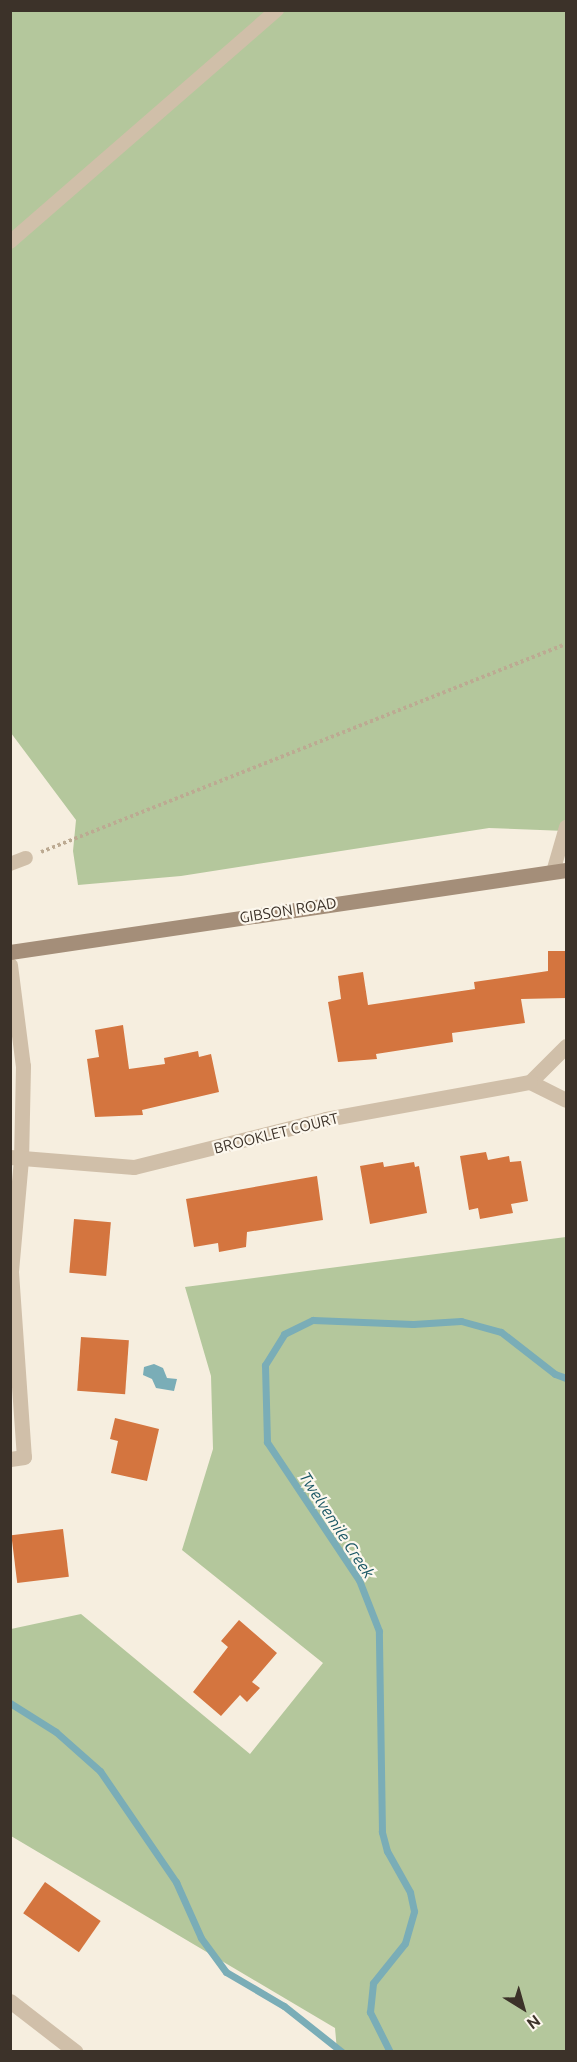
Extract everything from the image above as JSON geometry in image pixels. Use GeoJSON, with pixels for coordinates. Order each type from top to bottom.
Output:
{"type":"FeatureCollection","features":[{"type":"Feature","properties":{"kind":"street","name":"GIBSON ROAD"},"geometry":{"type":"LineString","coordinates":[[10,952],[560,871]]}},
{"type":"Feature","properties":{"kind":"street"},"geometry":{"type":"LineString","coordinates":[[10,965],[23,1066],[16,1158],[11,1290],[17,1458]]}},
{"type":"Feature","properties":{"kind":"street"},"geometry":{"type":"LineString","coordinates":[[567,1046],[531,1082],[567,1100]]}},
{"type":"Feature","properties":{"kind":"street","name":"BROOKLET COURT"},"geometry":{"type":"LineString","coordinates":[[16,1158],[134,1167],[316,1121],[531,1082]]}},
{"type":"Feature","properties":{"kind":"street"},"geometry":{"type":"LineString","coordinates":[[10,2001],[76,2052]]}},
{"type":"Feature","properties":{"kind":"lane"},"geometry":{"type":"LineString","coordinates":[[10,242],[277,10]]}},
{"type":"Feature","properties":{"kind":"lane"},"geometry":{"type":"LineString","coordinates":[[560,871],[567,827]]}},
{"type":"Feature","properties":{"kind":"lane"},"geometry":{"type":"LineString","coordinates":[[10,864],[26,858]]}},
{"type":"Feature","properties":{"kind":"path"},"geometry":{"type":"LineString","coordinates":[[26,858],[567,644]]}},
{"type":"Feature","properties":{"kind":"green space"},"geometry":{"type":"Polygon","coordinates":[[[10,11],[566,11],[566,831],[489,828],[181,876],[78,885],[73,851],[76,820],[11,733],[10,11]]]}},
{"type":"Feature","properties":{"kind":"green space"},"geometry":{"type":"Polygon","coordinates":[[[566,1237],[566,2051],[337,2051],[335,2028],[11,1836],[11,1629],[81,1614],[250,1754],[323,1663],[182,1550],[213,1449],[211,1376],[185,1287],[566,1237]]]}},
{"type":"Feature","properties":{"kind":"water"},"geometry":{"type":"Polygon","coordinates":[[[154,1364],[163,1368],[167,1378],[177,1379],[174,1391],[156,1388],[152,1379],[143,1375],[144,1367],[154,1364]]]}},
{"type":"Feature","properties":{"kind":"building"},"geometry":{"type":"Polygon","coordinates":[[[548,951],[567,951],[567,998],[521,999],[525,1023],[452,1033],[453,1042],[376,1054],[377,1059],[338,1062],[328,1002],[341,999],[338,976],[363,972],[368,1005],[475,989],[474,982],[548,971],[548,951]]]}},
{"type":"Feature","properties":{"kind":"building"},"geometry":{"type":"Polygon","coordinates":[[[123,1025],[129,1069],[165,1064],[164,1058],[198,1051],[199,1057],[211,1054],[219,1092],[142,1110],[143,1115],[95,1117],[87,1059],[99,1057],[95,1030],[123,1025]]]}},
{"type":"Feature","properties":{"kind":"building"},"geometry":{"type":"Polygon","coordinates":[[[486,1152],[488,1160],[509,1156],[510,1162],[521,1161],[528,1201],[511,1204],[513,1213],[480,1219],[478,1208],[469,1210],[460,1156],[486,1152]]]}},
{"type":"Feature","properties":{"kind":"building"},"geometry":{"type":"Polygon","coordinates":[[[383,1162],[384,1167],[414,1162],[415,1167],[419,1166],[427,1213],[370,1224],[360,1166],[383,1162]]]}},
{"type":"Feature","properties":{"kind":"building"},"geometry":{"type":"Polygon","coordinates":[[[317,1176],[323,1220],[247,1232],[246,1247],[219,1252],[218,1243],[194,1247],[186,1199],[317,1176]]]}},
{"type":"Feature","properties":{"kind":"building"},"geometry":{"type":"Polygon","coordinates":[[[74,1219],[111,1222],[106,1276],[69,1273],[74,1219]]]}},
{"type":"Feature","properties":{"kind":"building"},"geometry":{"type":"Polygon","coordinates":[[[81,1337],[129,1340],[125,1394],[77,1391],[81,1337]]]}},
{"type":"Feature","properties":{"kind":"building"},"geometry":{"type":"Polygon","coordinates":[[[115,1418],[159,1429],[147,1481],[111,1473],[118,1441],[110,1439],[115,1418]]]}},
{"type":"Feature","properties":{"kind":"building"},"geometry":{"type":"Polygon","coordinates":[[[63,1529],[69,1577],[17,1583],[11,1535],[63,1529]]]}},
{"type":"Feature","properties":{"kind":"building"},"geometry":{"type":"Polygon","coordinates":[[[239,1620],[277,1653],[252,1682],[260,1688],[247,1702],[240,1695],[221,1716],[193,1692],[228,1647],[221,1641],[239,1620]]]}},
{"type":"Feature","properties":{"kind":"building"},"geometry":{"type":"Polygon","coordinates":[[[45,1882],[101,1921],[79,1952],[23,1913],[45,1882]]]}},
{"type":"Feature","properties":{"kind":"waterway","name":"Twelvemile Creek"},"geometry":{"type":"LineString","coordinates":[[390,2052],[370,2012],[373,1983],[405,1943],[414,1911],[410,1892],[387,1851],[382,1832],[379,1631],[359,1580],[267,1442],[265,1365],[284,1334],[313,1320],[413,1324],[461,1321],[501,1332],[555,1374],[566,1378]]}},
{"type":"Feature","properties":{"kind":"waterway"},"geometry":{"type":"LineString","coordinates":[[10,1703],[56,1732],[100,1771],[176,1882],[201,1938],[226,1972],[284,2006],[342,2052]]}}]}
